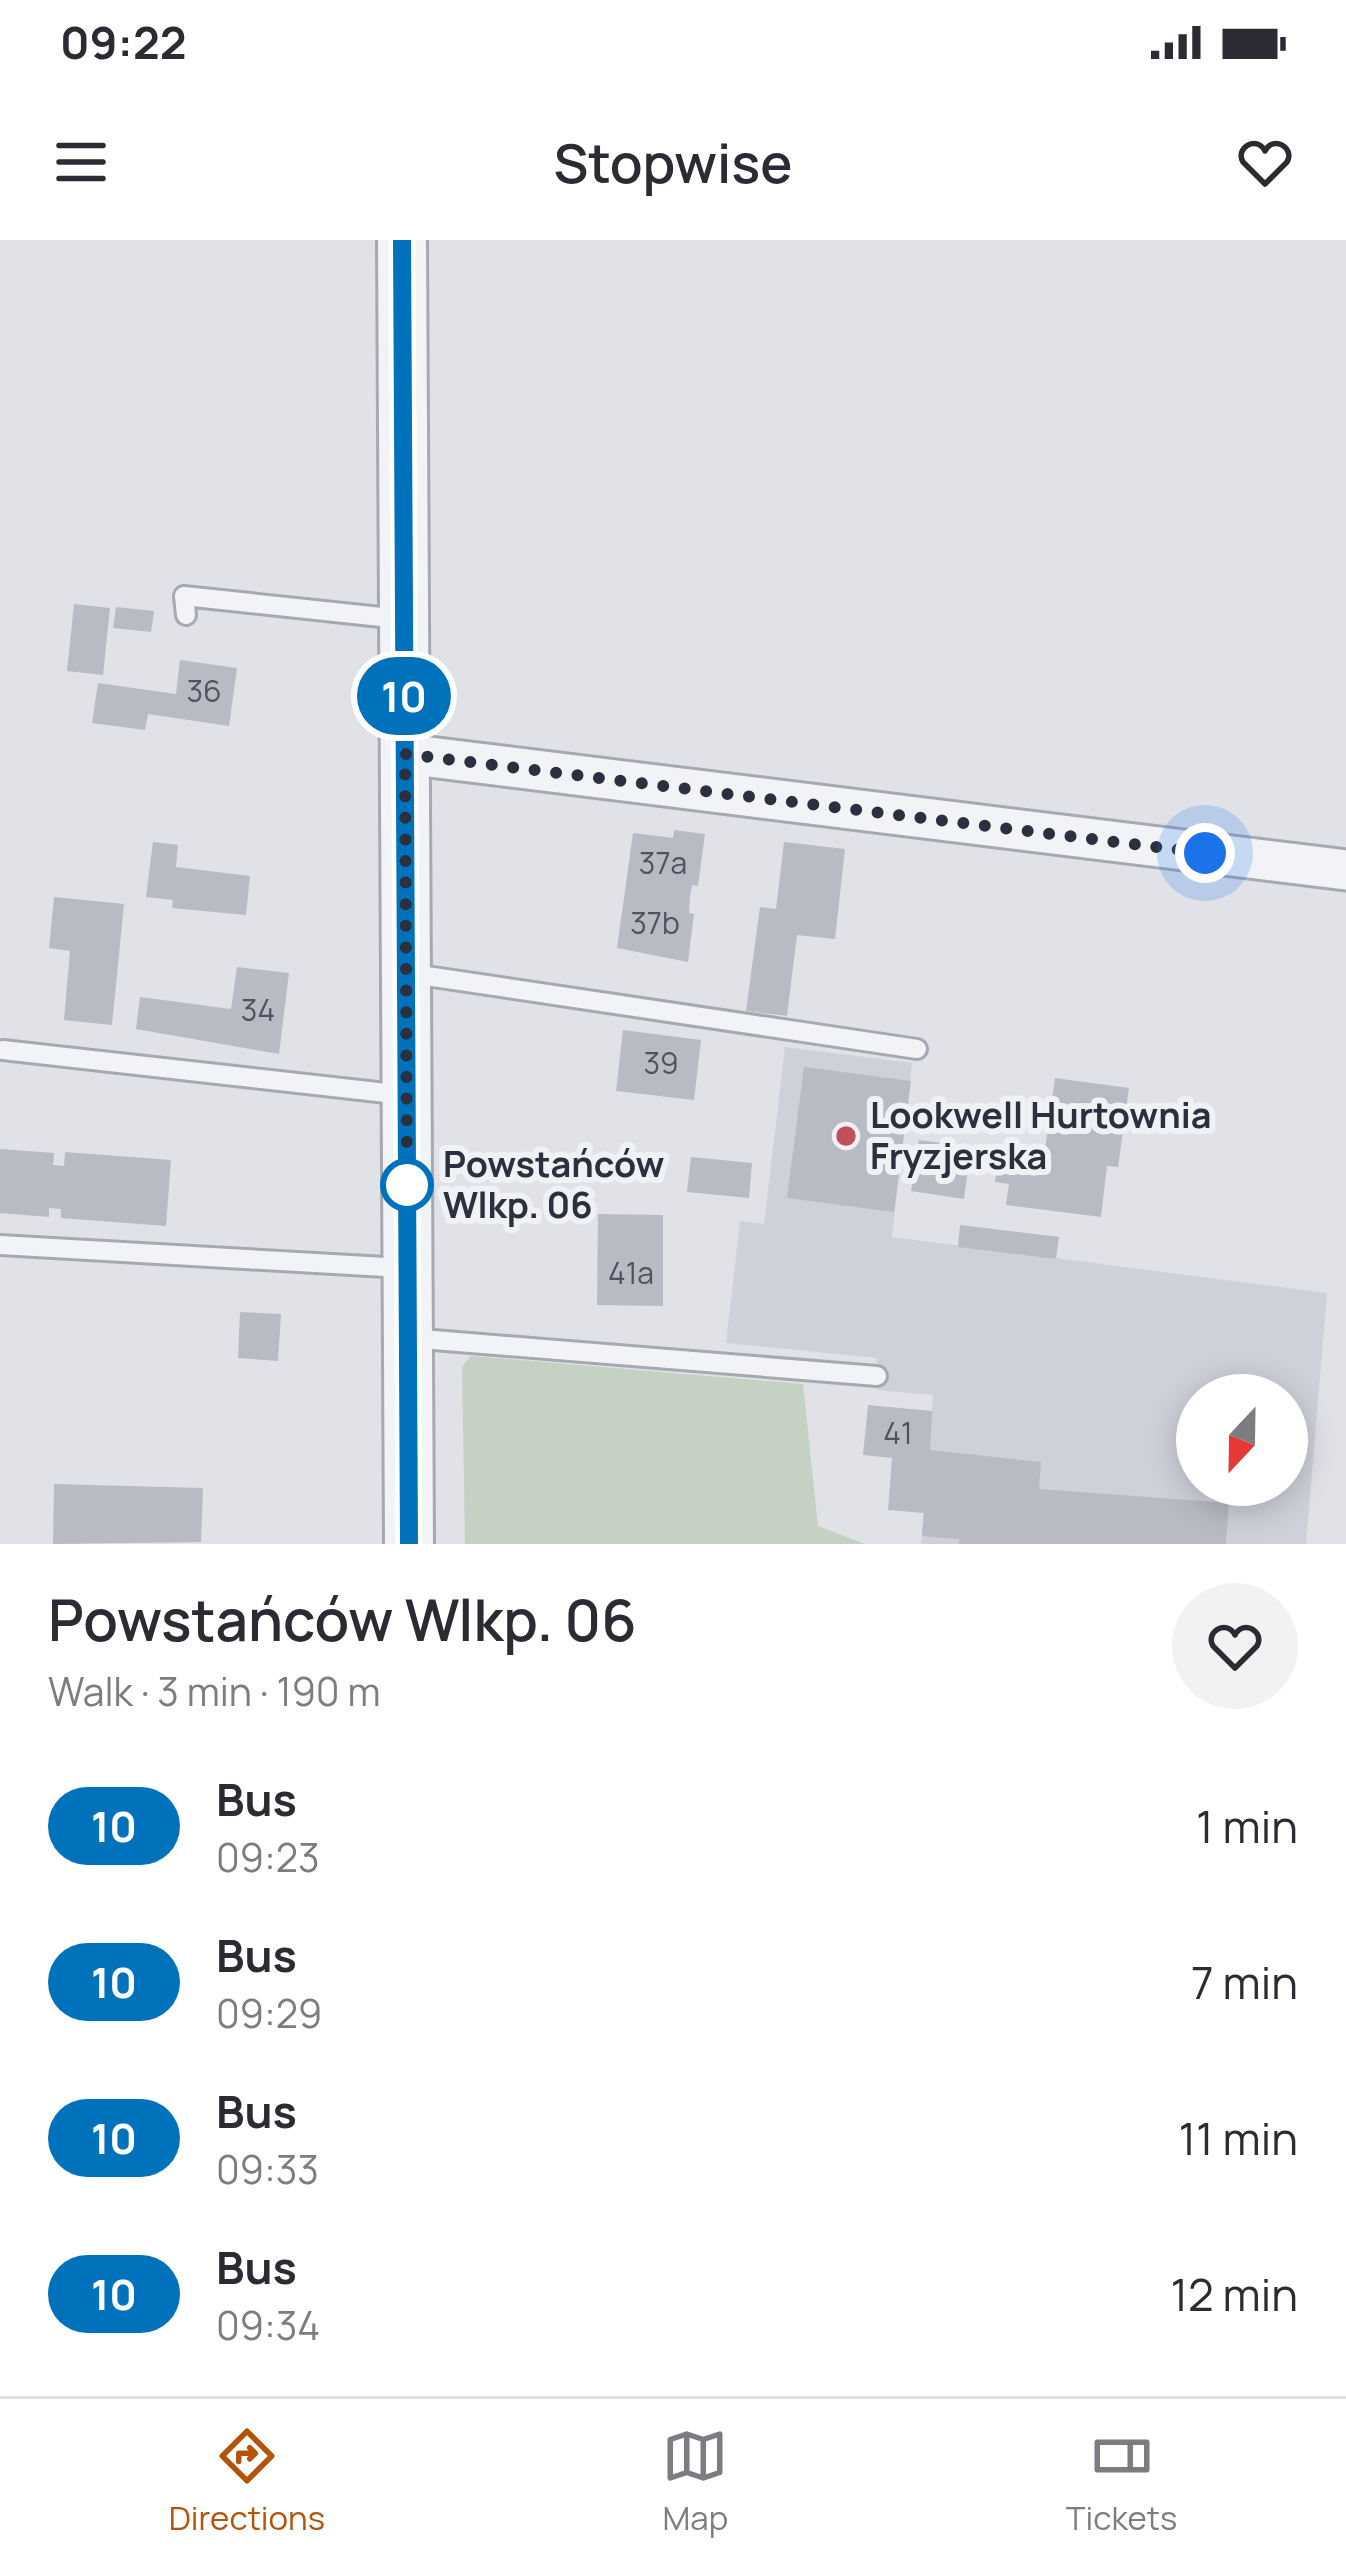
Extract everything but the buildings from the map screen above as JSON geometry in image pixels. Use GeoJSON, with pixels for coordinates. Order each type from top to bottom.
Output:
{"type":"FeatureCollection","features":[{"type":"Feature","properties":{"kind":"street"},"geometry":{"type":"LineString","coordinates":[[402,240],[409,1544]]}},
{"type":"Feature","properties":{"kind":"street"},"geometry":{"type":"LineString","coordinates":[[405,754],[1346,870]]}},
{"type":"Feature","properties":{"kind":"lane"},"geometry":{"type":"LineString","coordinates":[[186,615],[184,596],[404,620]]}},
{"type":"Feature","properties":{"kind":"lane"},"geometry":{"type":"LineString","coordinates":[[406,973],[917,1049]]}},
{"type":"Feature","properties":{"kind":"lane"},"geometry":{"type":"LineString","coordinates":[[3,1050],[407,1095]]}},
{"type":"Feature","properties":{"kind":"lane"},"geometry":{"type":"LineString","coordinates":[[0,1245],[408,1268]]}},
{"type":"Feature","properties":{"kind":"lane"},"geometry":{"type":"LineString","coordinates":[[408,1338],[877,1376]]}},
{"type":"Feature","properties":{"kind":"shaded area"},"geometry":{"type":"Polygon","coordinates":[[[785,1047],[912,1063],[892,1237],[1327,1293],[1306,1544],[921,1544],[933,1395],[877,1390],[877,1358],[726,1343],[740,1221],[764,1224],[785,1047]]]}},
{"type":"Feature","properties":{"kind":"green space"},"geometry":{"type":"Polygon","coordinates":[[[471,1356],[803,1384],[818,1526],[865,1544],[465,1544],[462,1367],[471,1356]]]}},
{"type":"Feature","properties":{"kind":"bus line","name":"10"},"geometry":{"type":"LineString","coordinates":[[402,240],[409,1544]]}},
{"type":"Feature","properties":{"kind":"place","name":"Lookwell Hurtownia Fryzjerska"},"geometry":{"type":"Point","coordinates":[846,1136]}},
{"type":"Feature","properties":{"kind":"place","name":"Powstańców Wlkp. 06"},"geometry":{"type":"Point","coordinates":[407,1185]}},
{"type":"Feature","properties":{"kind":"route"},"geometry":{"type":"LineString","coordinates":[[407,1185],[405,754],[1205,853]]}}]}
